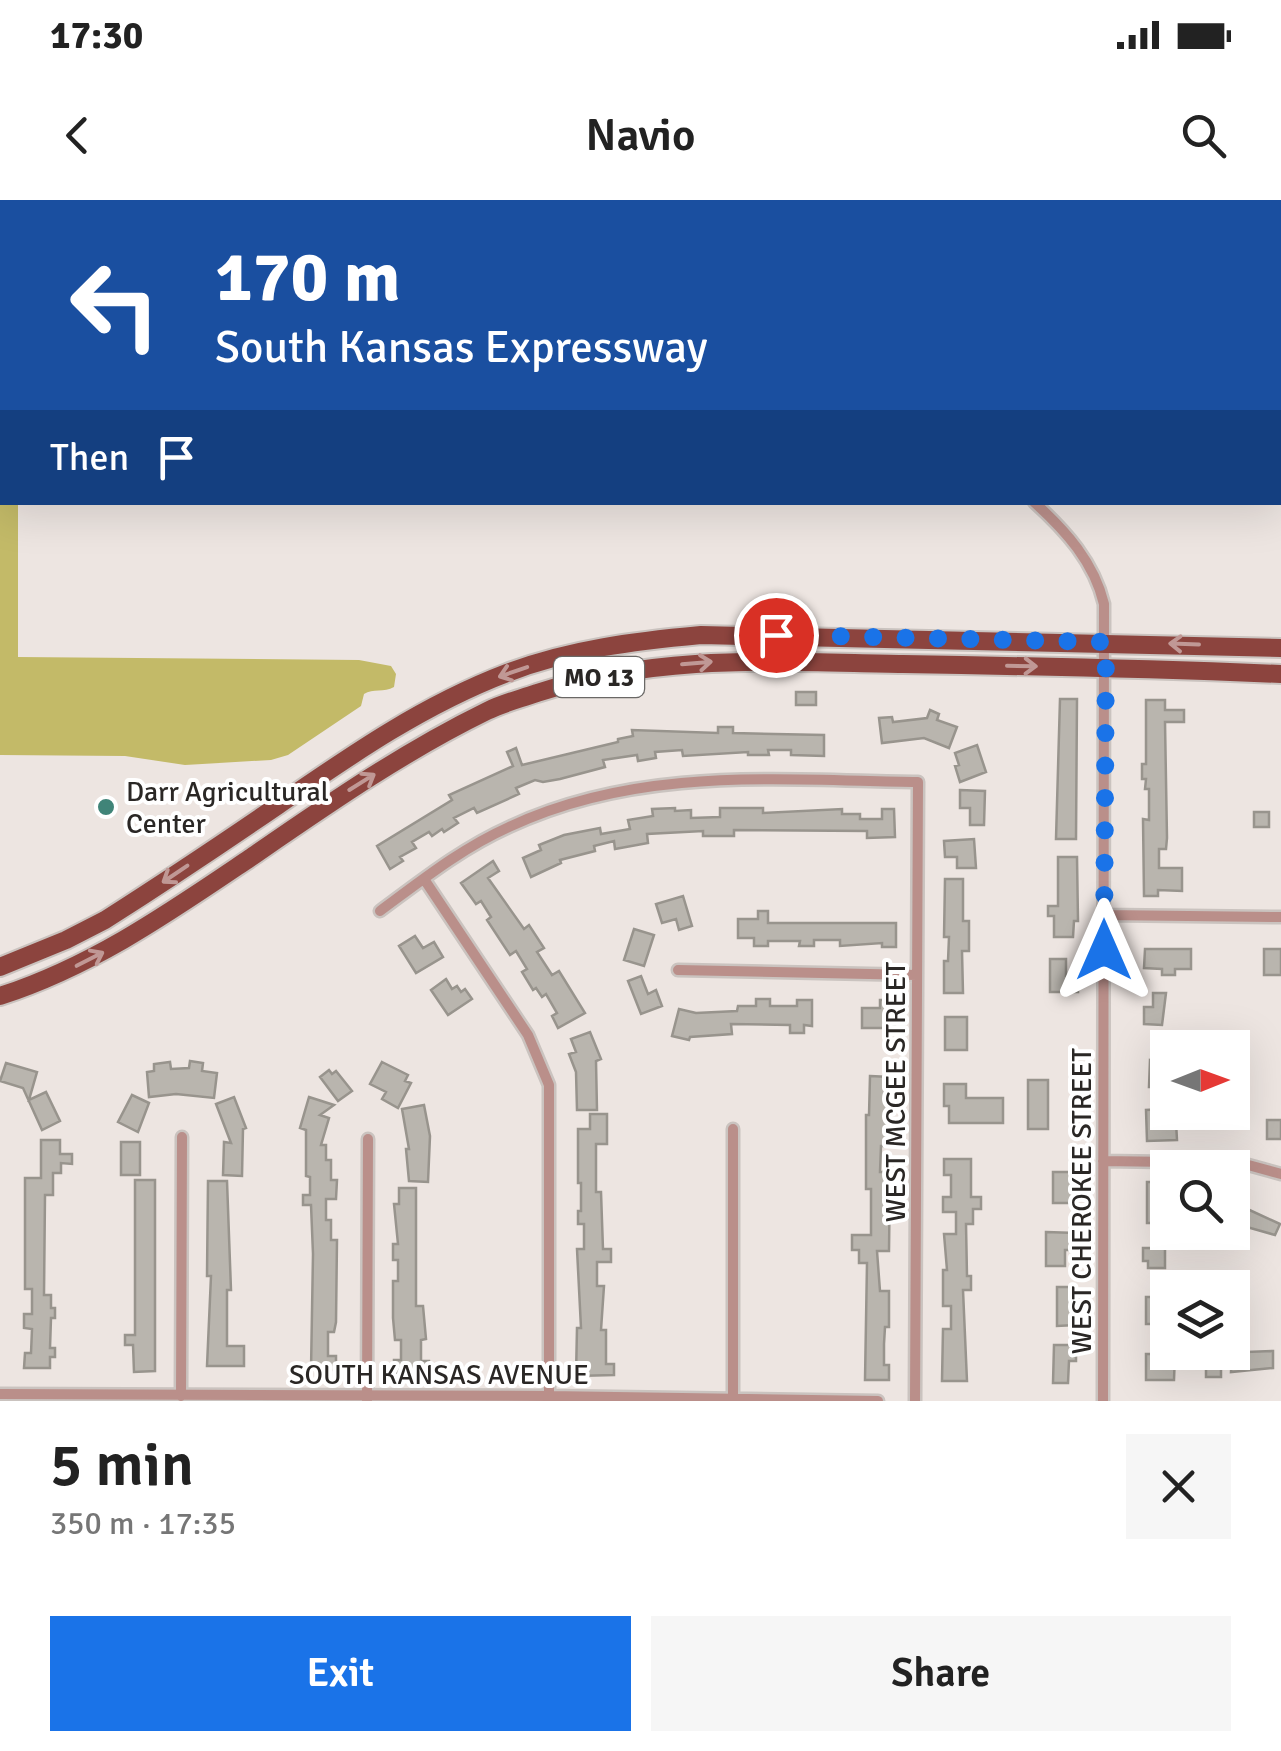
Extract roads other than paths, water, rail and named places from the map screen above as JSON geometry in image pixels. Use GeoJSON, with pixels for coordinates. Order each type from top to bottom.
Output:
{"type":"FeatureCollection","features":[{"type":"Feature","properties":{"kind":"main road","name":"MO 13"},"geometry":{"type":"LineString","coordinates":[[0,967],[105,920],[386,730],[462,691],[511,672],[629,642],[701,635],[1281,648]]}},
{"type":"Feature","properties":{"kind":"main road","name":"MO 13"},"geometry":{"type":"LineString","coordinates":[[0,996],[71,969],[137,934],[355,786],[432,740],[492,708],[566,684],[633,669],[708,661],[1105,667],[1281,674]]}},
{"type":"Feature","properties":{"kind":"street","name":"WEST CHEROKEE STREET"},"geometry":{"type":"LineString","coordinates":[[1037,505],[1064,532],[1093,572],[1104,604],[1103,1401]]}},
{"type":"Feature","properties":{"kind":"street","name":"WEST MCGEE STREET"},"geometry":{"type":"LineString","coordinates":[[424,878],[474,845],[528,818],[641,786],[722,780],[918,782],[916,1401]]}},
{"type":"Feature","properties":{"kind":"street"},"geometry":{"type":"LineString","coordinates":[[380,910],[424,878],[528,1035],[549,1085],[549,1398]]}},
{"type":"Feature","properties":{"kind":"street"},"geometry":{"type":"LineString","coordinates":[[1104,915],[1281,917]]}},
{"type":"Feature","properties":{"kind":"street"},"geometry":{"type":"LineString","coordinates":[[678,970],[917,975]]}},
{"type":"Feature","properties":{"kind":"street"},"geometry":{"type":"LineString","coordinates":[[733,1400],[734,1129]]}},
{"type":"Feature","properties":{"kind":"street"},"geometry":{"type":"LineString","coordinates":[[182,1137],[182,1396]]}},
{"type":"Feature","properties":{"kind":"street"},"geometry":{"type":"LineString","coordinates":[[367,1399],[368,1139]]}},
{"type":"Feature","properties":{"kind":"street"},"geometry":{"type":"LineString","coordinates":[[1103,1161],[1241,1163],[1281,1174]]}},
{"type":"Feature","properties":{"kind":"street","name":"SOUTH KANSAS AVENUE"},"geometry":{"type":"LineString","coordinates":[[0,1394],[878,1401]]}},
{"type":"Feature","properties":{"kind":"place","name":"Darr Agricultural Center"},"geometry":{"type":"Point","coordinates":[106,807]}}]}
